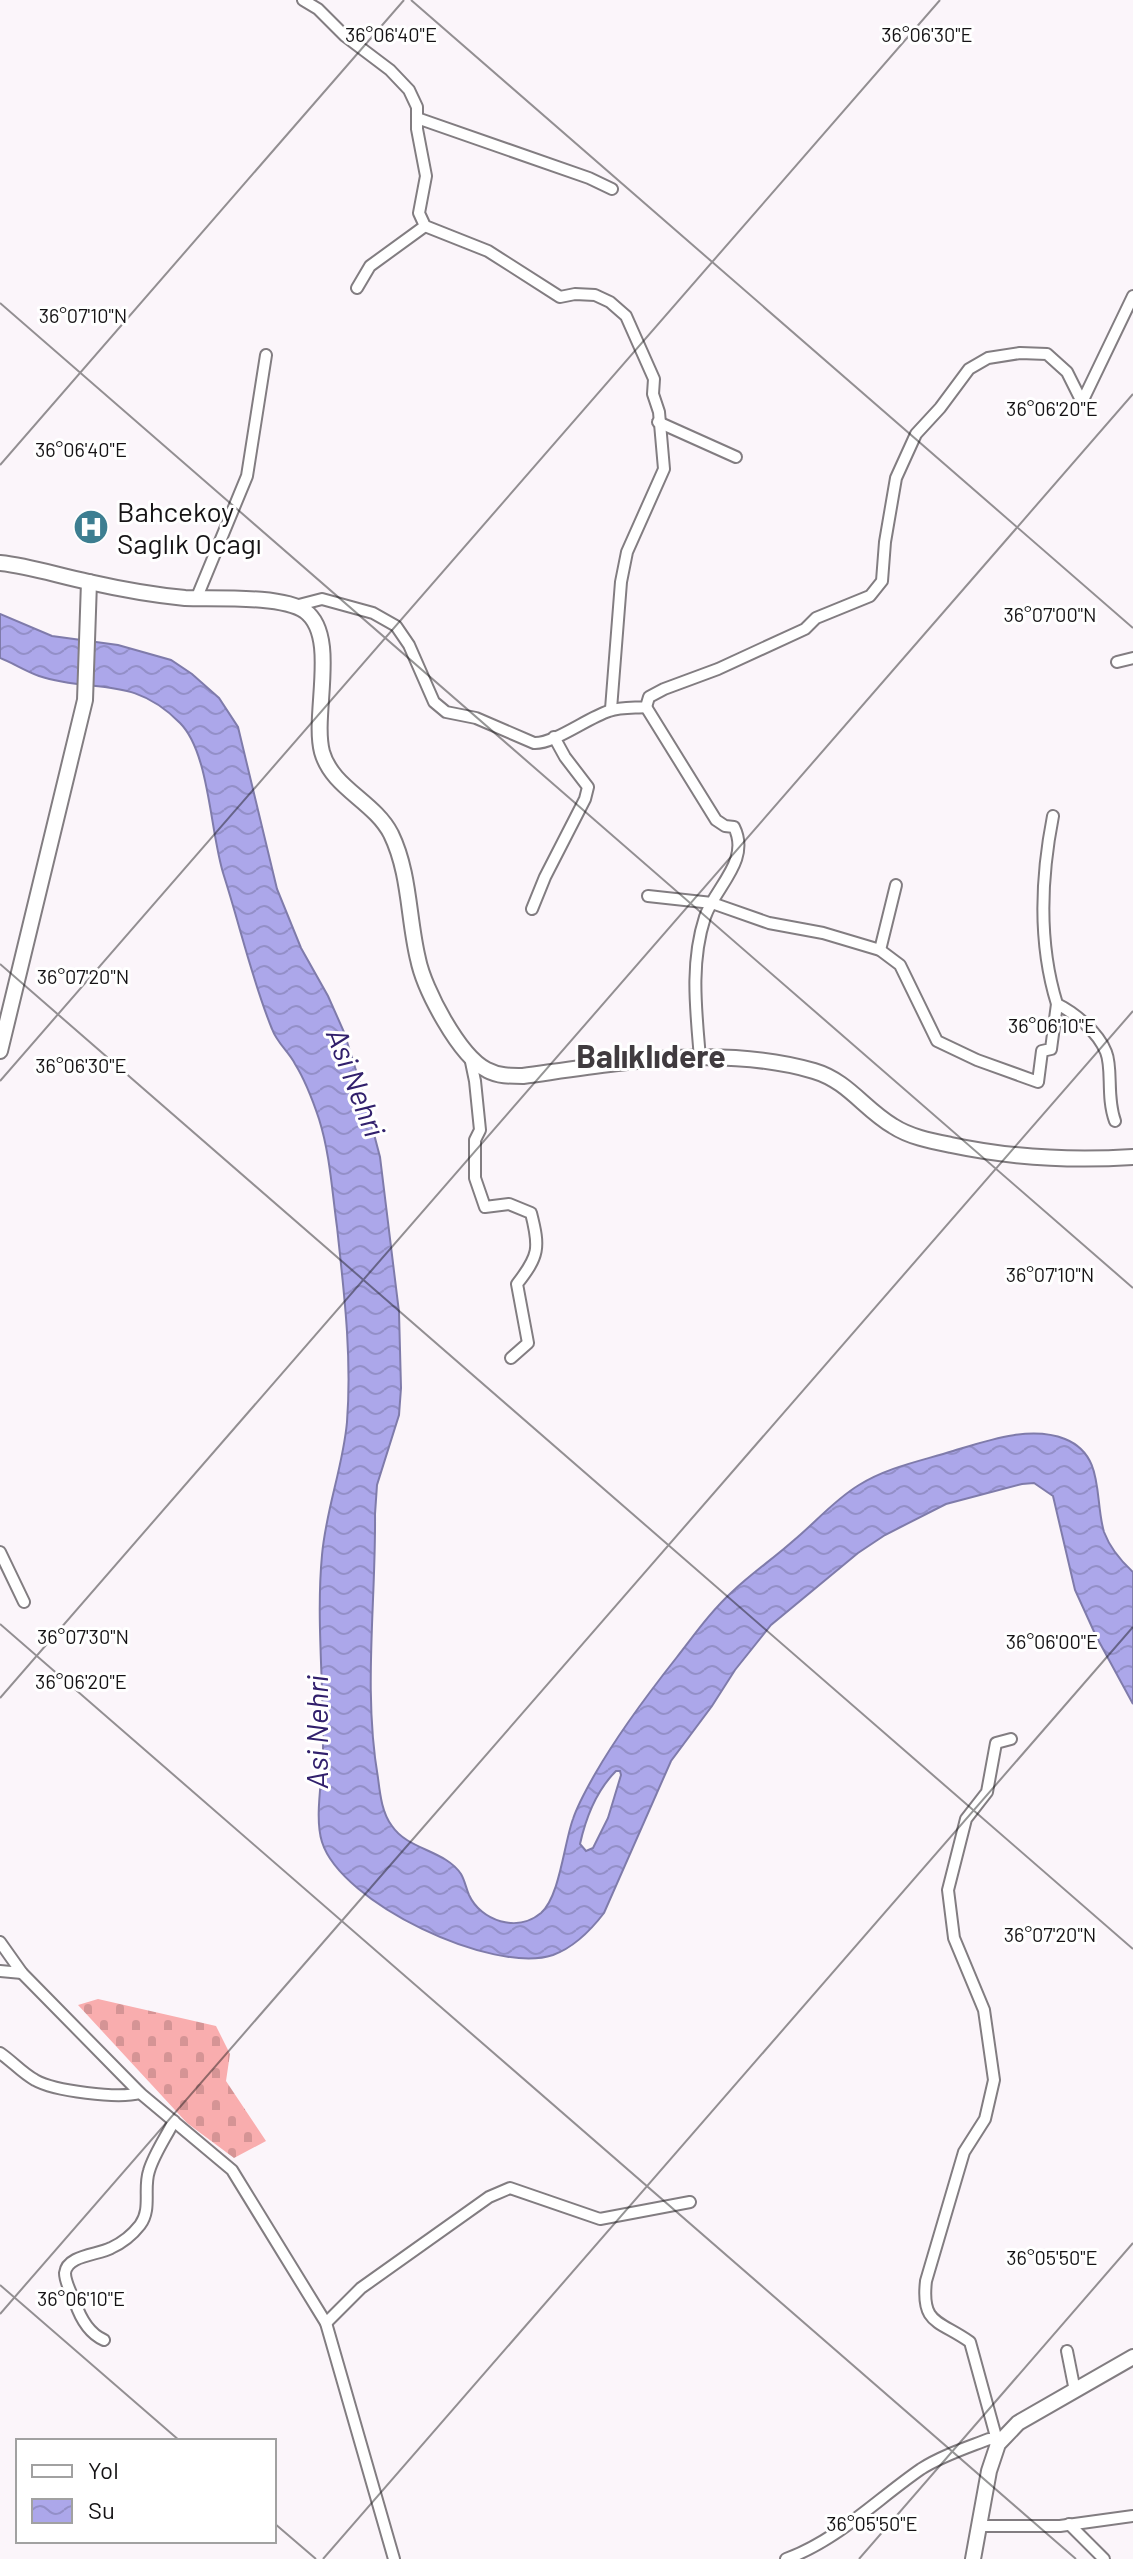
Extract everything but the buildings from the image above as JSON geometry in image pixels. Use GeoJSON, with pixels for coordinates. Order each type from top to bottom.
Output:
{"type":"FeatureCollection","features":[{"type":"Feature","properties":{"kind":"main road"},"geometry":{"type":"LineString","coordinates":[[0,563],[89,590],[126,590],[295,606],[314,620],[322,644],[318,728],[323,757],[336,777],[371,808],[391,834],[403,873],[422,974],[438,1007],[469,1055],[488,1071],[508,1076],[700,1058],[780,1063],[834,1078],[895,1128],[932,1141],[1006,1156],[1133,1157]]}},
{"type":"Feature","properties":{"kind":"main road"},"geometry":{"type":"LineString","coordinates":[[0,1051],[85,700],[89,590]]}},
{"type":"Feature","properties":{"kind":"main road"},"geometry":{"type":"LineString","coordinates":[[973,2559],[989,2471],[998,2442],[1018,2423],[1133,2357]]}},
{"type":"Feature","properties":{"kind":"street"},"geometry":{"type":"LineString","coordinates":[[303,0],[390,70],[409,90],[417,107],[426,176],[419,213],[425,226],[488,251],[560,297],[595,295],[610,302],[626,316],[654,379],[653,394],[659,412],[664,469],[627,552],[621,582],[611,709]]}},
{"type":"Feature","properties":{"kind":"street"},"geometry":{"type":"LineString","coordinates":[[417,118],[589,178],[612,189]]}},
{"type":"Feature","properties":{"kind":"street"},"geometry":{"type":"LineString","coordinates":[[357,288],[370,266],[425,226]]}},
{"type":"Feature","properties":{"kind":"street"},"geometry":{"type":"LineString","coordinates":[[700,1058],[695,970],[706,915],[734,867],[739,847],[738,835],[734,827],[716,820],[646,707],[649,697],[733,662],[805,629],[816,618],[870,596],[882,581],[896,478],[916,434],[969,369],[988,358],[1020,353],[1047,354],[1067,372],[1082,402],[1133,296]]}},
{"type":"Feature","properties":{"kind":"street"},"geometry":{"type":"LineString","coordinates":[[197,597],[247,476],[266,355]]}},
{"type":"Feature","properties":{"kind":"street"},"geometry":{"type":"LineString","coordinates":[[658,422],[736,457]]}},
{"type":"Feature","properties":{"kind":"street"},"geometry":{"type":"LineString","coordinates":[[295,606],[322,599],[373,613],[396,626],[409,645],[434,702],[446,712],[476,718],[534,743],[544,743],[611,709],[646,707]]}},
{"type":"Feature","properties":{"kind":"street"},"geometry":{"type":"LineString","coordinates":[[1117,662],[1133,658]]}},
{"type":"Feature","properties":{"kind":"street"},"geometry":{"type":"LineString","coordinates":[[532,909],[588,787],[554,737]]}},
{"type":"Feature","properties":{"kind":"street"},"geometry":{"type":"LineString","coordinates":[[648,896],[712,903],[769,923],[823,933],[880,950],[900,965],[937,1041],[977,1060],[1038,1082],[1042,1051],[1051,1049],[1057,1004],[1046,965],[1044,939],[1046,862],[1053,816]]}},
{"type":"Feature","properties":{"kind":"street"},"geometry":{"type":"LineString","coordinates":[[880,950],[896,885]]}},
{"type":"Feature","properties":{"kind":"street"},"geometry":{"type":"LineString","coordinates":[[1057,1004],[1077,1014],[1106,1052],[1109,1106],[1115,1121]]}},
{"type":"Feature","properties":{"kind":"street"},"geometry":{"type":"LineString","coordinates":[[469,1055],[480,1130],[475,1140],[475,1178],[485,1207],[509,1204],[531,1213],[539,1243],[533,1263],[517,1284],[528,1343],[511,1358]]}},
{"type":"Feature","properties":{"kind":"street"},"geometry":{"type":"LineString","coordinates":[[0,1552],[24,1602]]}},
{"type":"Feature","properties":{"kind":"street"},"geometry":{"type":"LineString","coordinates":[[998,2442],[970,2342],[930,2318],[924,2303],[926,2281],[964,2152],[985,2119],[994,2080],[984,2010],[954,1938],[948,1890],[966,1819],[987,1792],[996,1743],[1011,1739]]}},
{"type":"Feature","properties":{"kind":"street"},"geometry":{"type":"LineString","coordinates":[[0,1942],[22,1973],[140,2093],[232,2170],[326,2323],[394,2559]]}},
{"type":"Feature","properties":{"kind":"street"},"geometry":{"type":"LineString","coordinates":[[0,1971],[22,1973]]}},
{"type":"Feature","properties":{"kind":"street"},"geometry":{"type":"LineString","coordinates":[[0,2053],[30,2077],[48,2085],[113,2096],[140,2093]]}},
{"type":"Feature","properties":{"kind":"street"},"geometry":{"type":"LineString","coordinates":[[104,2340],[88,2328],[80,2316],[65,2277],[65,2269],[76,2259],[112,2248],[139,2226],[147,2206],[149,2170],[174,2121]]}},
{"type":"Feature","properties":{"kind":"street"},"geometry":{"type":"LineString","coordinates":[[326,2323],[361,2288],[489,2197],[510,2188],[600,2219],[690,2202]]}},
{"type":"Feature","properties":{"kind":"street"},"geometry":{"type":"LineString","coordinates":[[1067,2351],[1075,2391]]}},
{"type":"Feature","properties":{"kind":"street"},"geometry":{"type":"LineString","coordinates":[[786,2559],[808,2551],[836,2534],[923,2467],[989,2439],[998,2442]]}},
{"type":"Feature","properties":{"kind":"street"},"geometry":{"type":"LineString","coordinates":[[979,2526],[1034,2527],[1133,2516]]}},
{"type":"Feature","properties":{"kind":"street"},"geometry":{"type":"LineString","coordinates":[[1069,2524],[1104,2559]]}},
{"type":"Feature","properties":{"kind":"green space"},"geometry":{"type":"Polygon","coordinates":[[[98,1999],[216,2026],[230,2054],[226,2081],[266,2141],[234,2158],[187,2123],[78,2005],[98,1999]]]}},
{"type":"Feature","properties":{"kind":"water","name":"Asi Nehri"},"geometry":{"type":"Polygon","coordinates":[[[0,614],[52,636],[118,645],[171,660],[219,698],[238,727],[277,889],[301,948],[344,1032],[380,1157],[399,1312],[401,1388],[399,1415],[377,1485],[375,1514],[371,1712],[381,1797],[389,1821],[399,1834],[454,1866],[482,1912],[511,1923],[532,1919],[541,1913],[553,1895],[573,1819],[592,1779],[634,1714],[704,1623],[740,1584],[841,1498],[870,1479],[905,1465],[994,1439],[1023,1434],[1051,1435],[1078,1446],[1087,1456],[1096,1479],[1106,1538],[1133,1572],[1133,1704],[1075,1590],[1053,1496],[1034,1483],[1022,1484],[946,1504],[885,1535],[858,1553],[771,1625],[671,1761],[604,1913],[575,1943],[553,1955],[527,1958],[494,1954],[422,1929],[358,1888],[335,1865],[322,1842],[319,1820],[323,1749],[320,1579],[324,1538],[345,1439],[349,1373],[337,1227],[323,1132],[299,1070],[274,1034],[258,991],[219,859],[203,774],[190,736],[162,708],[129,691],[39,676],[0,658],[0,614]],[[616,1771],[603,1787],[589,1814],[580,1844],[586,1851],[593,1848],[608,1818],[620,1771],[616,1771]]]}},
{"type":"Feature","properties":{"kind":"place","name":"Bahcekoy Saglık Ocagı"},"geometry":{"type":"Point","coordinates":[91,527]}},
{"type":"Feature","properties":{"kind":"district","name":"Balıklıdere"},"geometry":{"type":"Point","coordinates":[651,1055]}}]}
